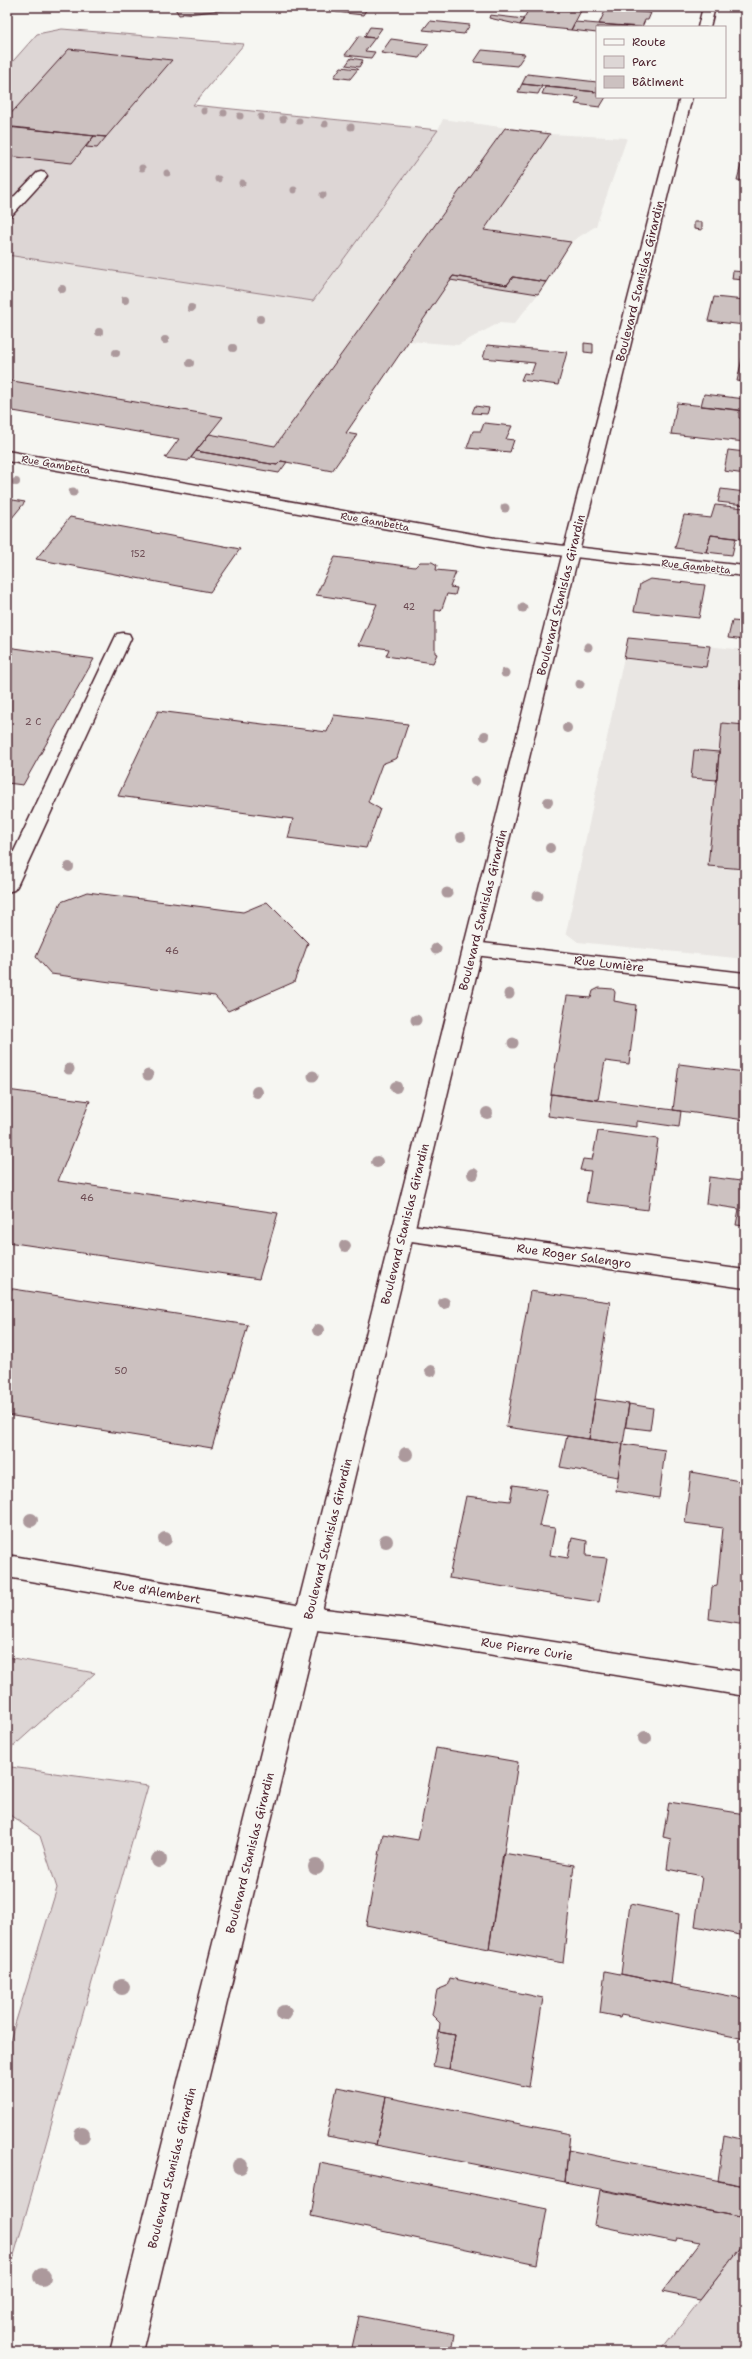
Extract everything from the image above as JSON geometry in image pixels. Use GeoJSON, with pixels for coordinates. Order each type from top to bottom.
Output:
{"type":"FeatureCollection","features":[{"type":"Feature","properties":{"kind":"main road"},"geometry":{"type":"LineString","coordinates":[[704,26],[709,7]]}},
{"type":"Feature","properties":{"kind":"main road","name":"Boulevard Stanislas Girardin"},"geometry":{"type":"LineString","coordinates":[[126,2352],[571,552],[686,98]]}},
{"type":"Feature","properties":{"kind":"main road"},"geometry":{"type":"LineString","coordinates":[[7,212],[41,176]]}},
{"type":"Feature","properties":{"kind":"main road","name":"Rue Gambetta"},"geometry":{"type":"LineString","coordinates":[[7,456],[495,543],[745,571]]}},
{"type":"Feature","properties":{"kind":"main road"},"geometry":{"type":"LineString","coordinates":[[7,886],[123,638]]}},
{"type":"Feature","properties":{"kind":"main road","name":"Rue Lumière"},"geometry":{"type":"LineString","coordinates":[[473,949],[745,980]]}},
{"type":"Feature","properties":{"kind":"main road","name":"Rue Roger Salengro"},"geometry":{"type":"LineString","coordinates":[[404,1232],[745,1279]]}},
{"type":"Feature","properties":{"kind":"main road","name":"Rue d'Alembert"},"geometry":{"type":"LineString","coordinates":[[7,1566],[308,1618]]}},
{"type":"Feature","properties":{"kind":"main road","name":"Rue Pierre Curie"},"geometry":{"type":"LineString","coordinates":[[308,1618],[408,1630],[745,1684]]}},
{"type":"Feature","properties":{"kind":"shaded area"},"geometry":{"type":"Polygon","coordinates":[[[443,119],[550,134],[627,138],[596,226],[571,242],[538,294],[514,324],[499,323],[458,345],[409,341],[347,433],[357,435],[332,471],[287,462],[279,473],[191,458],[188,461],[165,458],[179,439],[7,410],[7,255],[313,301],[438,130],[443,119]]]}},
{"type":"Feature","properties":{"kind":"shaded area"},"geometry":{"type":"Polygon","coordinates":[[[628,638],[745,650],[745,959],[578,942],[566,933],[628,638]]]}},
{"type":"Feature","properties":{"kind":"green space"},"geometry":{"type":"Polygon","coordinates":[[[62,29],[244,44],[193,105],[438,130],[313,301],[7,255],[7,68],[37,34],[62,29]]]}},
{"type":"Feature","properties":{"kind":"green space"},"geometry":{"type":"Polygon","coordinates":[[[7,1657],[95,1673],[7,1752],[7,1657]]]}},
{"type":"Feature","properties":{"kind":"green space"},"geometry":{"type":"Polygon","coordinates":[[[11,1767],[148,1786],[7,2280],[7,2050],[57,1888],[40,1836],[7,1813],[7,1778],[11,1767]]]}},
{"type":"Feature","properties":{"kind":"green space"},"geometry":{"type":"Polygon","coordinates":[[[745,2242],[745,2352],[660,2352],[745,2242]]]}},
{"type":"Feature","properties":{"kind":"building"},"geometry":{"type":"Polygon","coordinates":[[[174,7],[249,7],[179,15],[174,7]]]}},
{"type":"Feature","properties":{"kind":"building"},"geometry":{"type":"Polygon","coordinates":[[[340,7],[368,7],[363,15],[336,12],[340,7]]]}},
{"type":"Feature","properties":{"kind":"building"},"geometry":{"type":"Polygon","coordinates":[[[530,7],[583,7],[571,30],[520,25],[530,7]]]}},
{"type":"Feature","properties":{"kind":"building"},"geometry":{"type":"Polygon","coordinates":[[[583,7],[607,7],[605,10],[583,7]]]}},
{"type":"Feature","properties":{"kind":"building"},"geometry":{"type":"Polygon","coordinates":[[[614,10],[651,13],[648,20],[645,20],[642,26],[599,24],[605,11],[614,10]]]}},
{"type":"Feature","properties":{"kind":"building"},"geometry":{"type":"Polygon","coordinates":[[[490,15],[524,19],[520,25],[489,18],[490,15]]]}},
{"type":"Feature","properties":{"kind":"building"},"geometry":{"type":"Polygon","coordinates":[[[430,21],[470,25],[464,34],[423,30],[430,21]]]}},
{"type":"Feature","properties":{"kind":"building"},"geometry":{"type":"Polygon","coordinates":[[[575,22],[621,26],[596,26],[596,33],[571,30],[575,22]]]}},
{"type":"Feature","properties":{"kind":"building"},"geometry":{"type":"Polygon","coordinates":[[[370,27],[382,28],[375,38],[364,37],[370,27]]]}},
{"type":"Feature","properties":{"kind":"building"},"geometry":{"type":"Polygon","coordinates":[[[359,36],[375,38],[365,51],[375,52],[371,58],[345,55],[359,36]]]}},
{"type":"Feature","properties":{"kind":"building"},"geometry":{"type":"Polygon","coordinates":[[[391,39],[429,44],[419,58],[381,53],[391,39]]]}},
{"type":"Feature","properties":{"kind":"building"},"geometry":{"type":"Polygon","coordinates":[[[69,49],[172,60],[106,137],[7,127],[7,118],[69,49]]]}},
{"type":"Feature","properties":{"kind":"building"},"geometry":{"type":"Polygon","coordinates":[[[482,50],[525,54],[517,66],[474,62],[482,50]]]}},
{"type":"Feature","properties":{"kind":"building"},"geometry":{"type":"Polygon","coordinates":[[[351,58],[363,60],[359,67],[346,65],[351,58]]]}},
{"type":"Feature","properties":{"kind":"building"},"geometry":{"type":"Polygon","coordinates":[[[341,67],[358,69],[350,79],[334,77],[341,67]]]}},
{"type":"Feature","properties":{"kind":"building"},"geometry":{"type":"Polygon","coordinates":[[[527,74],[596,82],[596,92],[522,84],[527,74]]]}},
{"type":"Feature","properties":{"kind":"building"},"geometry":{"type":"Polygon","coordinates":[[[522,84],[542,86],[538,94],[518,92],[522,84]]]}},
{"type":"Feature","properties":{"kind":"building"},"geometry":{"type":"Polygon","coordinates":[[[545,87],[596,92],[596,98],[605,98],[600,107],[575,104],[579,98],[542,94],[545,87]]]}},
{"type":"Feature","properties":{"kind":"building"},"geometry":{"type":"Polygon","coordinates":[[[13,127],[94,136],[72,163],[7,156],[7,134],[13,127]]]}},
{"type":"Feature","properties":{"kind":"building"},"geometry":{"type":"Polygon","coordinates":[[[505,128],[550,134],[484,230],[571,242],[546,282],[513,277],[507,285],[453,276],[346,433],[357,435],[332,471],[281,461],[277,465],[196,451],[209,434],[275,446],[505,128]]]}},
{"type":"Feature","properties":{"kind":"building"},"geometry":{"type":"Polygon","coordinates":[[[94,136],[106,137],[97,148],[86,147],[94,136]]]}},
{"type":"Feature","properties":{"kind":"building"},"geometry":{"type":"Polygon","coordinates":[[[741,165],[745,165],[745,181],[737,180],[741,165]]]}},
{"type":"Feature","properties":{"kind":"building"},"geometry":{"type":"Polygon","coordinates":[[[694,222],[702,222],[702,230],[694,229],[694,222]]]}},
{"type":"Feature","properties":{"kind":"building"},"geometry":{"type":"Polygon","coordinates":[[[733,271],[745,272],[745,280],[732,279],[733,271]]]}},
{"type":"Feature","properties":{"kind":"building"},"geometry":{"type":"Polygon","coordinates":[[[453,276],[507,285],[513,277],[546,282],[538,294],[450,280],[453,276]]]}},
{"type":"Feature","properties":{"kind":"building"},"geometry":{"type":"Polygon","coordinates":[[[714,297],[745,300],[745,325],[708,321],[714,297]]]}},
{"type":"Feature","properties":{"kind":"building"},"geometry":{"type":"Polygon","coordinates":[[[584,343],[593,344],[593,353],[584,352],[584,343]]]}},
{"type":"Feature","properties":{"kind":"building"},"geometry":{"type":"Polygon","coordinates":[[[487,345],[567,352],[558,385],[521,380],[524,373],[531,374],[535,363],[483,358],[487,345]]]}},
{"type":"Feature","properties":{"kind":"building"},"geometry":{"type":"Polygon","coordinates":[[[744,350],[745,351],[745,382],[737,381],[744,350]]]}},
{"type":"Feature","properties":{"kind":"building"},"geometry":{"type":"Polygon","coordinates":[[[7,380],[223,417],[188,461],[165,458],[179,439],[7,410],[7,380]]]}},
{"type":"Feature","properties":{"kind":"building"},"geometry":{"type":"Polygon","coordinates":[[[704,394],[745,399],[745,411],[701,406],[704,394]]]}},
{"type":"Feature","properties":{"kind":"building"},"geometry":{"type":"Polygon","coordinates":[[[677,403],[739,410],[739,418],[745,419],[745,442],[671,434],[677,403]]]}},
{"type":"Feature","properties":{"kind":"building"},"geometry":{"type":"Polygon","coordinates":[[[475,406],[489,408],[487,414],[472,413],[475,406]]]}},
{"type":"Feature","properties":{"kind":"building"},"geometry":{"type":"Polygon","coordinates":[[[484,423],[512,426],[506,439],[514,440],[510,452],[467,448],[473,431],[481,431],[484,423]]]}},
{"type":"Feature","properties":{"kind":"building"},"geometry":{"type":"Polygon","coordinates":[[[728,450],[745,452],[745,474],[724,471],[728,450]]]}},
{"type":"Feature","properties":{"kind":"building"},"geometry":{"type":"Polygon","coordinates":[[[196,451],[277,465],[281,461],[287,462],[279,473],[191,458],[196,451]]]}},
{"type":"Feature","properties":{"kind":"building"},"geometry":{"type":"Polygon","coordinates":[[[721,489],[745,492],[745,505],[718,502],[721,489]]]}},
{"type":"Feature","properties":{"kind":"building"},"geometry":{"type":"Polygon","coordinates":[[[7,499],[25,502],[7,524],[7,499]]]}},
{"type":"Feature","properties":{"kind":"building"},"geometry":{"type":"Polygon","coordinates":[[[715,505],[745,508],[741,539],[711,535],[706,552],[675,548],[684,515],[711,518],[715,505]]]}},
{"type":"Feature","properties":{"kind":"building"},"geometry":{"type":"Polygon","coordinates":[[[70,517],[240,549],[210,592],[36,559],[70,517]]]}},
{"type":"Feature","properties":{"kind":"building"},"geometry":{"type":"Polygon","coordinates":[[[711,535],[736,538],[732,555],[706,552],[711,535]]]}},
{"type":"Feature","properties":{"kind":"building"},"geometry":{"type":"Polygon","coordinates":[[[335,557],[415,567],[420,562],[432,562],[437,565],[436,570],[456,572],[450,587],[457,588],[455,595],[447,594],[441,611],[435,610],[435,653],[437,654],[433,663],[386,656],[389,649],[359,645],[377,604],[316,595],[335,557]]]}},
{"type":"Feature","properties":{"kind":"building"},"geometry":{"type":"Polygon","coordinates":[[[650,579],[705,585],[699,618],[634,611],[640,584],[650,579]]]}},
{"type":"Feature","properties":{"kind":"building"},"geometry":{"type":"Polygon","coordinates":[[[732,621],[745,622],[745,640],[728,638],[732,621]]]}},
{"type":"Feature","properties":{"kind":"building"},"geometry":{"type":"Polygon","coordinates":[[[628,638],[710,646],[706,667],[624,658],[628,638]]]}},
{"type":"Feature","properties":{"kind":"building"},"geometry":{"type":"Polygon","coordinates":[[[7,647],[94,659],[23,785],[7,783],[7,647]]]}},
{"type":"Feature","properties":{"kind":"building"},"geometry":{"type":"Polygon","coordinates":[[[745,660],[745,689],[740,688],[745,660]]]}},
{"type":"Feature","properties":{"kind":"building"},"geometry":{"type":"Polygon","coordinates":[[[158,711],[327,732],[334,715],[408,724],[397,758],[382,764],[368,802],[380,809],[366,848],[288,838],[293,819],[118,796],[158,711]]]}},
{"type":"Feature","properties":{"kind":"building"},"geometry":{"type":"Polygon","coordinates":[[[722,723],[745,725],[745,869],[708,866],[722,723]]]}},
{"type":"Feature","properties":{"kind":"building"},"geometry":{"type":"Polygon","coordinates":[[[694,750],[719,752],[717,780],[691,778],[694,750]]]}},
{"type":"Feature","properties":{"kind":"building"},"geometry":{"type":"Polygon","coordinates":[[[87,892],[243,912],[267,902],[308,943],[294,982],[228,1011],[215,996],[51,974],[36,957],[61,902],[87,892]]]}},
{"type":"Feature","properties":{"kind":"building"},"geometry":{"type":"Polygon","coordinates":[[[599,988],[613,989],[615,992],[614,1001],[636,1005],[629,1064],[605,1061],[598,1100],[551,1094],[567,996],[591,998],[593,991],[599,988]]]}},
{"type":"Feature","properties":{"kind":"building"},"geometry":{"type":"Polygon","coordinates":[[[679,1064],[745,1072],[745,1120],[673,1110],[679,1064]]]}},
{"type":"Feature","properties":{"kind":"building"},"geometry":{"type":"Polygon","coordinates":[[[7,1090],[90,1101],[58,1181],[278,1213],[259,1279],[7,1242],[7,1090]]]}},
{"type":"Feature","properties":{"kind":"building"},"geometry":{"type":"Polygon","coordinates":[[[551,1094],[681,1111],[679,1127],[637,1121],[637,1127],[548,1116],[551,1094]]]}},
{"type":"Feature","properties":{"kind":"building"},"geometry":{"type":"Polygon","coordinates":[[[598,1131],[658,1139],[648,1210],[586,1202],[591,1171],[580,1170],[583,1159],[592,1160],[598,1131]]]}},
{"type":"Feature","properties":{"kind":"building"},"geometry":{"type":"Polygon","coordinates":[[[742,1173],[745,1173],[745,1226],[736,1225],[739,1209],[706,1204],[709,1177],[741,1181],[742,1173]]]}},
{"type":"Feature","properties":{"kind":"building"},"geometry":{"type":"Polygon","coordinates":[[[7,1288],[248,1325],[212,1448],[7,1415],[7,1288]]]}},
{"type":"Feature","properties":{"kind":"building"},"geometry":{"type":"Polygon","coordinates":[[[530,1291],[610,1302],[589,1439],[506,1427],[530,1291]]]}},
{"type":"Feature","properties":{"kind":"building"},"geometry":{"type":"Polygon","coordinates":[[[595,1399],[629,1404],[623,1444],[589,1439],[595,1399]]]}},
{"type":"Feature","properties":{"kind":"building"},"geometry":{"type":"Polygon","coordinates":[[[629,1404],[653,1408],[650,1430],[625,1427],[629,1404]]]}},
{"type":"Feature","properties":{"kind":"building"},"geometry":{"type":"Polygon","coordinates":[[[567,1436],[623,1444],[618,1477],[560,1467],[567,1436]]]}},
{"type":"Feature","properties":{"kind":"building"},"geometry":{"type":"Polygon","coordinates":[[[623,1444],[665,1450],[659,1498],[616,1491],[623,1444]]]}},
{"type":"Feature","properties":{"kind":"building"},"geometry":{"type":"Polygon","coordinates":[[[691,1472],[745,1482],[745,1625],[709,1619],[712,1587],[717,1586],[723,1528],[685,1523],[691,1472]]]}},
{"type":"Feature","properties":{"kind":"building"},"geometry":{"type":"Polygon","coordinates":[[[513,1485],[547,1490],[539,1526],[555,1528],[550,1555],[568,1558],[572,1538],[587,1541],[586,1556],[607,1558],[599,1602],[449,1578],[466,1496],[510,1501],[513,1485]]]}},
{"type":"Feature","properties":{"kind":"building"},"geometry":{"type":"Polygon","coordinates":[[[436,1748],[518,1762],[489,1949],[366,1925],[383,1834],[418,1840],[436,1748]]]}},
{"type":"Feature","properties":{"kind":"building"},"geometry":{"type":"Polygon","coordinates":[[[669,1802],[745,1814],[745,1936],[695,1926],[702,1876],[667,1869],[671,1839],[663,1837],[669,1802]]]}},
{"type":"Feature","properties":{"kind":"building"},"geometry":{"type":"Polygon","coordinates":[[[503,1853],[574,1865],[563,1963],[489,1949],[503,1853]]]}},
{"type":"Feature","properties":{"kind":"building"},"geometry":{"type":"Polygon","coordinates":[[[630,1904],[679,1914],[671,1984],[621,1974],[630,1904]]]}},
{"type":"Feature","properties":{"kind":"building"},"geometry":{"type":"Polygon","coordinates":[[[605,1971],[745,1999],[745,2039],[621,2014],[620,2017],[600,2013],[605,1971]]]}},
{"type":"Feature","properties":{"kind":"building"},"geometry":{"type":"Polygon","coordinates":[[[450,1978],[543,1998],[529,2087],[449,2069],[455,2035],[439,2032],[440,2023],[432,2015],[437,1990],[447,1986],[450,1978]]]}},
{"type":"Feature","properties":{"kind":"building"},"geometry":{"type":"Polygon","coordinates":[[[439,2032],[455,2035],[449,2069],[433,2066],[439,2032]]]}},
{"type":"Feature","properties":{"kind":"building"},"geometry":{"type":"Polygon","coordinates":[[[337,2087],[386,2097],[376,2145],[327,2136],[337,2087]]]}},
{"type":"Feature","properties":{"kind":"building"},"geometry":{"type":"Polygon","coordinates":[[[386,2097],[570,2134],[565,2182],[376,2145],[386,2097]]]}},
{"type":"Feature","properties":{"kind":"building"},"geometry":{"type":"Polygon","coordinates":[[[724,2135],[745,2140],[745,2186],[718,2181],[724,2135]]]}},
{"type":"Feature","properties":{"kind":"building"},"geometry":{"type":"Polygon","coordinates":[[[568,2150],[745,2186],[745,2218],[565,2182],[568,2150]]]}},
{"type":"Feature","properties":{"kind":"building"},"geometry":{"type":"Polygon","coordinates":[[[320,2163],[547,2209],[537,2264],[311,2216],[320,2163]]]}},
{"type":"Feature","properties":{"kind":"building"},"geometry":{"type":"Polygon","coordinates":[[[600,2190],[745,2218],[745,2242],[700,2300],[662,2292],[700,2242],[677,2238],[676,2242],[594,2225],[600,2190]]]}},
{"type":"Feature","properties":{"kind":"building"},"geometry":{"type":"Polygon","coordinates":[[[359,2316],[455,2334],[452,2352],[351,2352],[359,2316]]]}}]}
